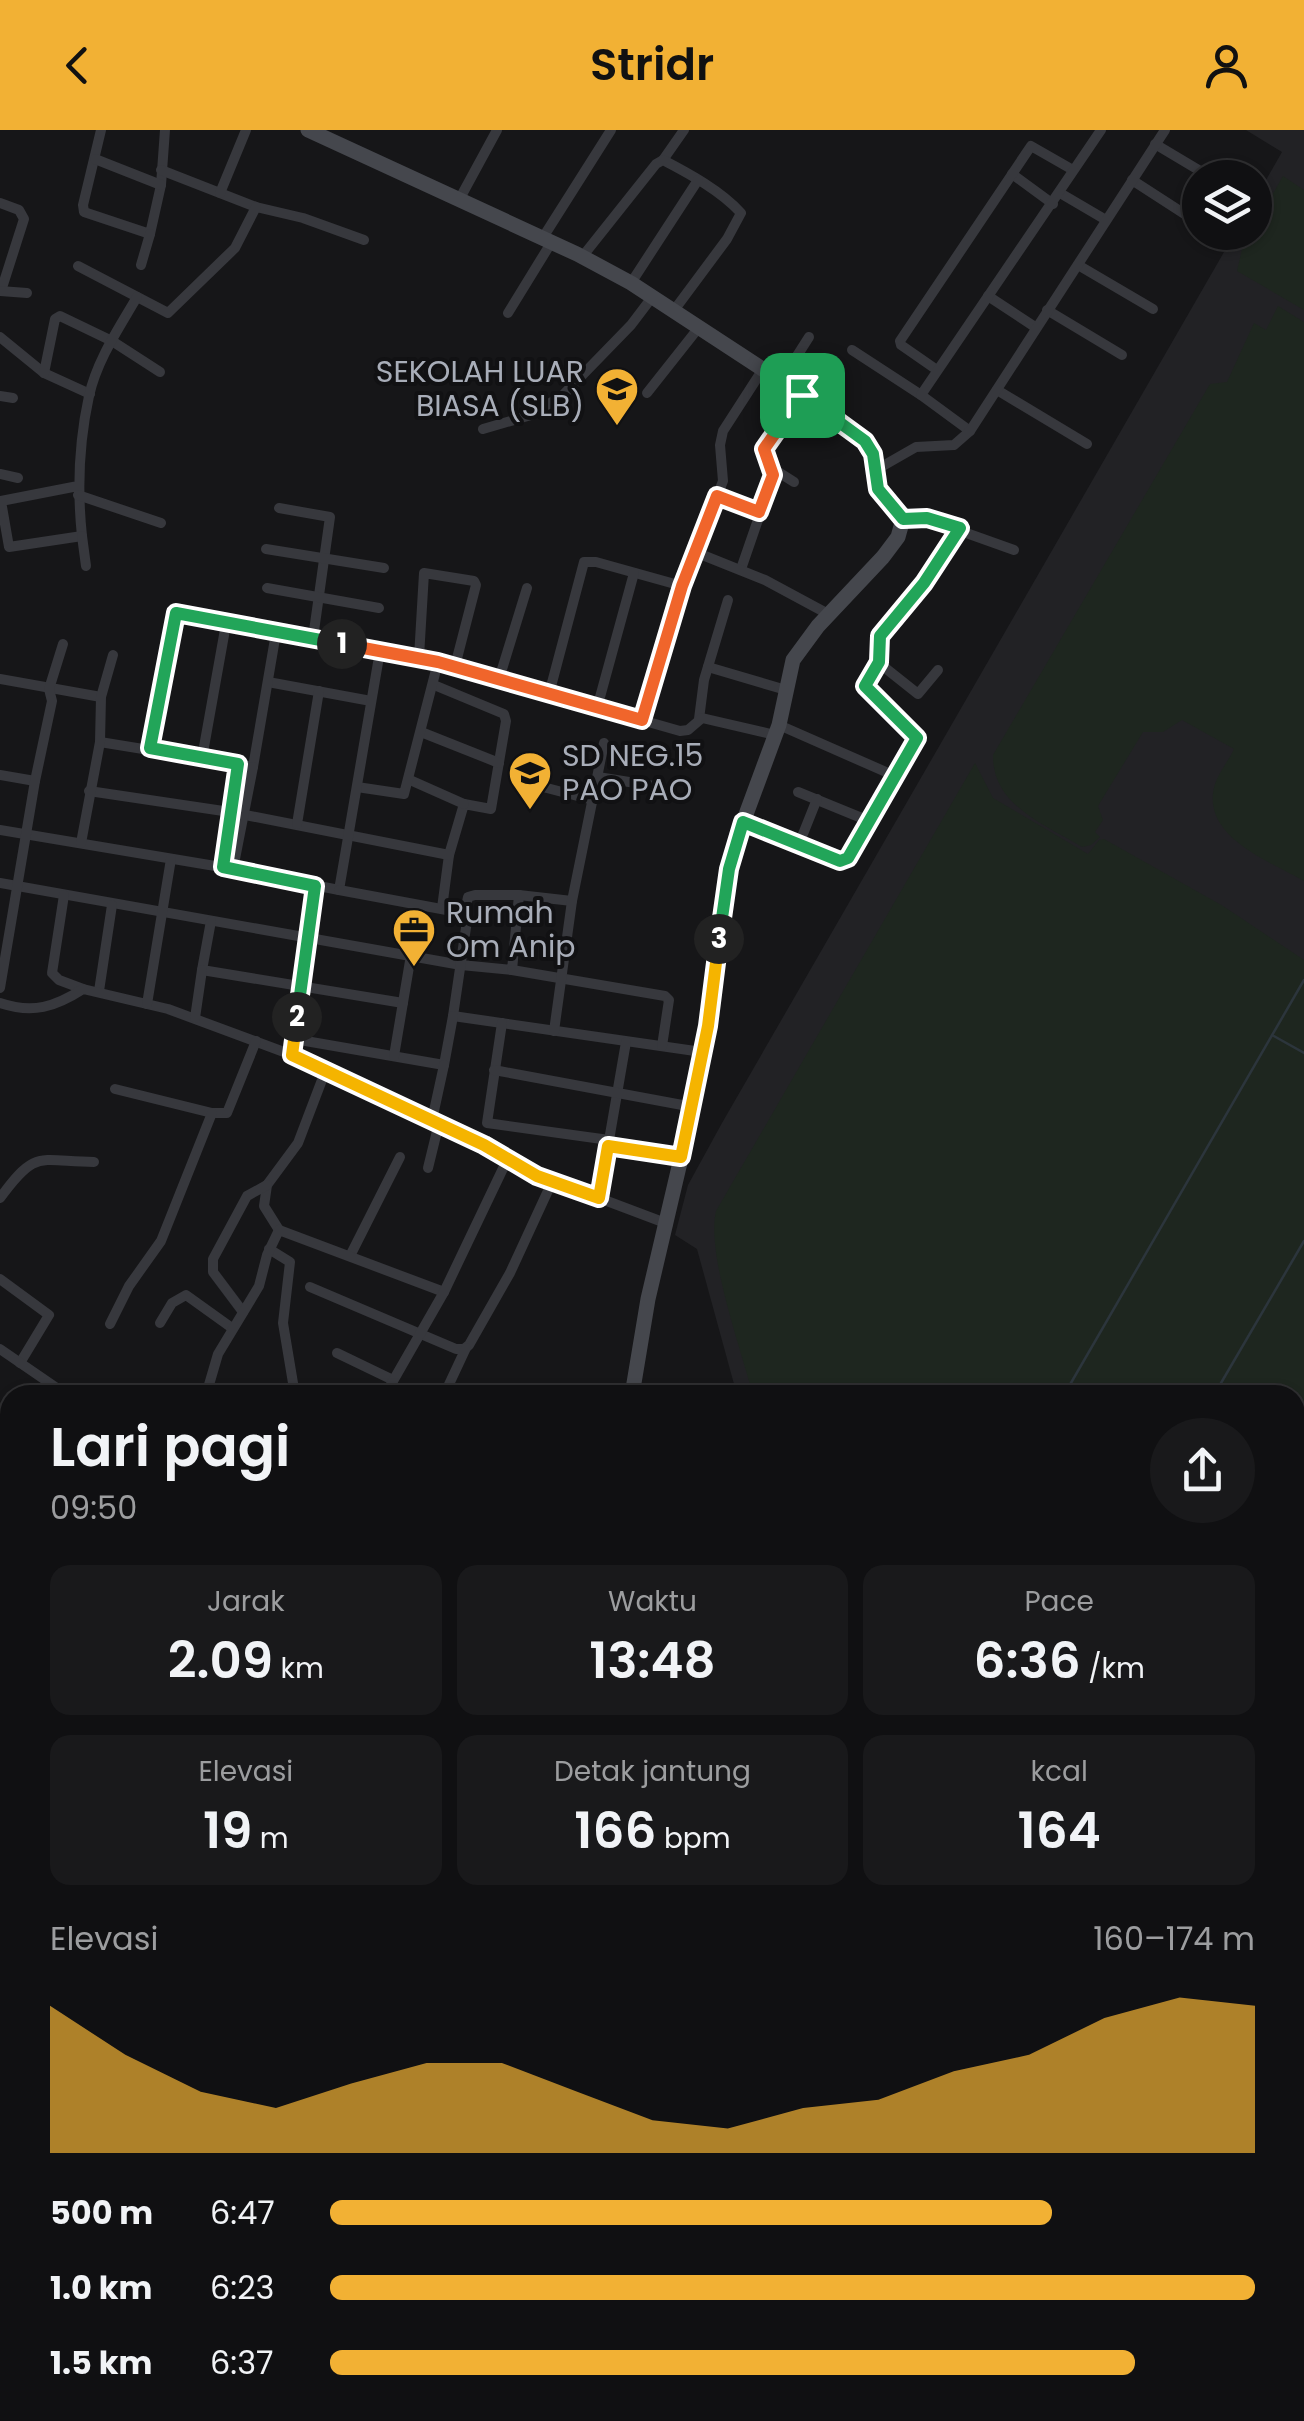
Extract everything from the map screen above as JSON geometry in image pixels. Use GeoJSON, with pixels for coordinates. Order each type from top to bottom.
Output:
{"type":"FeatureCollection","features":[{"type":"Feature","properties":{"kind":"street"},"geometry":{"type":"LineString","coordinates":[[101,130],[82,205],[84,212],[150,234]]}},
{"type":"Feature","properties":{"kind":"street"},"geometry":{"type":"LineString","coordinates":[[141,265],[160,185],[165,130]]}},
{"type":"Feature","properties":{"kind":"street"},"geometry":{"type":"LineString","coordinates":[[220,193],[246,130]]}},
{"type":"Feature","properties":{"kind":"street"},"geometry":{"type":"LineString","coordinates":[[308,130],[582,257],[675,309],[865,441],[873,454],[881,494],[903,519]]}},
{"type":"Feature","properties":{"kind":"street"},"geometry":{"type":"LineString","coordinates":[[459,200],[497,130]]}},
{"type":"Feature","properties":{"kind":"street"},"geometry":{"type":"LineString","coordinates":[[508,313],[611,130]]}},
{"type":"Feature","properties":{"kind":"street"},"geometry":{"type":"LineString","coordinates":[[582,257],[684,130]]}},
{"type":"Feature","properties":{"kind":"street"},"geometry":{"type":"LineString","coordinates":[[921,395],[1101,130]]}},
{"type":"Feature","properties":{"kind":"street"},"geometry":{"type":"LineString","coordinates":[[874,471],[916,447],[954,444],[970,431],[1164,130]]}},
{"type":"Feature","properties":{"kind":"street"},"geometry":{"type":"LineString","coordinates":[[1155,144],[1182,160]]}},
{"type":"Feature","properties":{"kind":"street"},"geometry":{"type":"LineString","coordinates":[[937,370],[900,341],[1031,146],[1073,170]]}},
{"type":"Feature","properties":{"kind":"street"},"geometry":{"type":"LineString","coordinates":[[94,159],[160,185]]}},
{"type":"Feature","properties":{"kind":"street"},"geometry":{"type":"LineString","coordinates":[[663,160],[698,180],[741,213],[727,239],[675,309]]}},
{"type":"Feature","properties":{"kind":"street"},"geometry":{"type":"LineString","coordinates":[[161,170],[256,208],[303,218],[364,240]]}},
{"type":"Feature","properties":{"kind":"street"},"geometry":{"type":"LineString","coordinates":[[1012,174],[1053,204]]}},
{"type":"Feature","properties":{"kind":"street"},"geometry":{"type":"LineString","coordinates":[[631,283],[698,180]]}},
{"type":"Feature","properties":{"kind":"street"},"geometry":{"type":"LineString","coordinates":[[1132,180],[1182,212]]}},
{"type":"Feature","properties":{"kind":"street"},"geometry":{"type":"LineString","coordinates":[[1060,193],[1106,220]]}},
{"type":"Feature","properties":{"kind":"street"},"geometry":{"type":"LineString","coordinates":[[0,203],[20,210],[24,220],[1,291],[27,293]]}},
{"type":"Feature","properties":{"kind":"street"},"geometry":{"type":"LineString","coordinates":[[78,266],[166,313],[235,248],[256,208]]}},
{"type":"Feature","properties":{"kind":"street"},"geometry":{"type":"LineString","coordinates":[[1078,265],[1153,309]]}},
{"type":"Feature","properties":{"kind":"street"},"geometry":{"type":"LineString","coordinates":[[482,429],[530,415],[563,396],[631,325],[653,296]]}},
{"type":"Feature","properties":{"kind":"street"},"geometry":{"type":"LineString","coordinates":[[988,296],[1035,327]]}},
{"type":"Feature","properties":{"kind":"street"},"geometry":{"type":"LineString","coordinates":[[86,566],[78,490],[90,394],[112,341],[137,297]]}},
{"type":"Feature","properties":{"kind":"street"},"geometry":{"type":"LineString","coordinates":[[1047,310],[1122,355]]}},
{"type":"Feature","properties":{"kind":"street"},"geometry":{"type":"LineString","coordinates":[[44,374],[56,317],[60,316],[112,341],[160,372]]}},
{"type":"Feature","properties":{"kind":"street"},"geometry":{"type":"LineString","coordinates":[[646,394],[700,326]]}},
{"type":"Feature","properties":{"kind":"street"},"geometry":{"type":"LineString","coordinates":[[0,337],[44,374],[90,394]]}},
{"type":"Feature","properties":{"kind":"street"},"geometry":{"type":"LineString","coordinates":[[781,381],[809,337]]}},
{"type":"Feature","properties":{"kind":"street"},"geometry":{"type":"LineString","coordinates":[[852,350],[970,431]]}},
{"type":"Feature","properties":{"kind":"street"},"geometry":{"type":"LineString","coordinates":[[642,720],[682,586],[724,474],[720,444],[723,431],[763,369]]}},
{"type":"Feature","properties":{"kind":"street"},"geometry":{"type":"LineString","coordinates":[[997,390],[1087,444]]}},
{"type":"Feature","properties":{"kind":"street"},"geometry":{"type":"LineString","coordinates":[[794,482],[772,468],[764,449],[802,395]]}},
{"type":"Feature","properties":{"kind":"street"},"geometry":{"type":"LineString","coordinates":[[0,396],[13,398]]}},
{"type":"Feature","properties":{"kind":"street"},"geometry":{"type":"LineString","coordinates":[[740,569],[757,527],[772,468]]}},
{"type":"Feature","properties":{"kind":"street"},"geometry":{"type":"LineString","coordinates":[[0,474],[18,478]]}},
{"type":"Feature","properties":{"kind":"street"},"geometry":{"type":"LineString","coordinates":[[82,536],[12,549],[1,504],[3,500],[78,490],[161,523]]}},
{"type":"Feature","properties":{"kind":"street"},"geometry":{"type":"LineString","coordinates":[[717,496],[759,512]]}},
{"type":"Feature","properties":{"kind":"street"},"geometry":{"type":"LineString","coordinates":[[280,508],[330,517],[313,638]]}},
{"type":"Feature","properties":{"kind":"street"},"geometry":{"type":"LineString","coordinates":[[903,519],[927,518],[1014,550]]}},
{"type":"Feature","properties":{"kind":"street"},"geometry":{"type":"LineString","coordinates":[[634,1385],[648,1300],[693,1107],[729,869],[777,730],[791,665],[883,557],[898,537],[903,519]]}},
{"type":"Feature","properties":{"kind":"street"},"geometry":{"type":"LineString","coordinates":[[743,822],[845,861],[916,735],[865,686],[879,662],[880,636],[924,583],[960,528]]}},
{"type":"Feature","properties":{"kind":"street"},"geometry":{"type":"LineString","coordinates":[[266,549],[384,568]]}},
{"type":"Feature","properties":{"kind":"street"},"geometry":{"type":"LineString","coordinates":[[696,552],[740,569],[830,615]]}},
{"type":"Feature","properties":{"kind":"street"},"geometry":{"type":"LineString","coordinates":[[548,694],[584,562],[682,586]]}},
{"type":"Feature","properties":{"kind":"street"},"geometry":{"type":"LineString","coordinates":[[419,657],[424,573],[474,580],[476,585],[455,666]]}},
{"type":"Feature","properties":{"kind":"street"},"geometry":{"type":"LineString","coordinates":[[596,708],[634,573]]}},
{"type":"Feature","properties":{"kind":"street"},"geometry":{"type":"LineString","coordinates":[[267,588],[380,608]]}},
{"type":"Feature","properties":{"kind":"street"},"geometry":{"type":"LineString","coordinates":[[499,679],[527,588]]}},
{"type":"Feature","properties":{"kind":"street"},"geometry":{"type":"LineString","coordinates":[[150,748],[176,613],[419,657],[686,731],[698,719],[708,667],[728,600]]}},
{"type":"Feature","properties":{"kind":"street"},"geometry":{"type":"LineString","coordinates":[[202,758],[226,624]]}},
{"type":"Feature","properties":{"kind":"street"},"geometry":{"type":"LineString","coordinates":[[228,868],[244,815],[276,633]]}},
{"type":"Feature","properties":{"kind":"street"},"geometry":{"type":"LineString","coordinates":[[0,988],[4,935],[52,701],[48,689],[63,644]]}},
{"type":"Feature","properties":{"kind":"street"},"geometry":{"type":"LineString","coordinates":[[339,890],[380,651]]}},
{"type":"Feature","properties":{"kind":"street"},"geometry":{"type":"LineString","coordinates":[[80,843],[100,742],[101,697],[113,655]]}},
{"type":"Feature","properties":{"kind":"street"},"geometry":{"type":"LineString","coordinates":[[357,787],[402,795],[410,780],[438,662]]}},
{"type":"Feature","properties":{"kind":"street"},"geometry":{"type":"LineString","coordinates":[[879,662],[918,694],[938,670]]}},
{"type":"Feature","properties":{"kind":"street"},"geometry":{"type":"LineString","coordinates":[[708,667],[786,690]]}},
{"type":"Feature","properties":{"kind":"street"},"geometry":{"type":"LineString","coordinates":[[0,682],[101,697]]}},
{"type":"Feature","properties":{"kind":"street"},"geometry":{"type":"LineString","coordinates":[[268,682],[371,701]]}},
{"type":"Feature","properties":{"kind":"street"},"geometry":{"type":"LineString","coordinates":[[410,780],[464,804],[490,810],[504,714],[434,685]]}},
{"type":"Feature","properties":{"kind":"street"},"geometry":{"type":"LineString","coordinates":[[297,824],[319,691]]}},
{"type":"Feature","properties":{"kind":"street"},"geometry":{"type":"LineString","coordinates":[[698,719],[777,730],[894,776]]}},
{"type":"Feature","properties":{"kind":"street"},"geometry":{"type":"LineString","coordinates":[[421,732],[498,763]]}},
{"type":"Feature","properties":{"kind":"street"},"geometry":{"type":"LineString","coordinates":[[100,742],[253,766]]}},
{"type":"Feature","properties":{"kind":"street"},"geometry":{"type":"LineString","coordinates":[[554,1030],[572,901],[604,744]]}},
{"type":"Feature","properties":{"kind":"street"},"geometry":{"type":"LineString","coordinates":[[228,868],[230,812],[238,764]]}},
{"type":"Feature","properties":{"kind":"street"},"geometry":{"type":"LineString","coordinates":[[0,775],[34,781]]}},
{"type":"Feature","properties":{"kind":"street"},"geometry":{"type":"LineString","coordinates":[[598,777],[660,787]]}},
{"type":"Feature","properties":{"kind":"street"},"geometry":{"type":"LineString","coordinates":[[544,786],[594,800]]}},
{"type":"Feature","properties":{"kind":"street"},"geometry":{"type":"LineString","coordinates":[[89,791],[230,812],[450,855]]}},
{"type":"Feature","properties":{"kind":"street"},"geometry":{"type":"LineString","coordinates":[[798,792],[869,821]]}},
{"type":"Feature","properties":{"kind":"street"},"geometry":{"type":"LineString","coordinates":[[799,844],[818,799]]}},
{"type":"Feature","properties":{"kind":"street"},"geometry":{"type":"LineString","coordinates":[[442,908],[450,855],[464,804]]}},
{"type":"Feature","properties":{"kind":"street"},"geometry":{"type":"LineString","coordinates":[[0,830],[465,912]]}},
{"type":"Feature","properties":{"kind":"street"},"geometry":{"type":"LineString","coordinates":[[147,1004],[171,860]]}},
{"type":"Feature","properties":{"kind":"street"},"geometry":{"type":"LineString","coordinates":[[0,883],[667,998],[662,1046]]}},
{"type":"Feature","properties":{"kind":"street"},"geometry":{"type":"LineString","coordinates":[[292,1055],[315,886]]}},
{"type":"Feature","properties":{"kind":"street"},"geometry":{"type":"LineString","coordinates":[[64,895],[52,973],[58,980],[196,1018],[292,1055],[484,1145],[552,1182],[668,1224]]}},
{"type":"Feature","properties":{"kind":"street"},"geometry":{"type":"LineString","coordinates":[[465,912],[472,896],[519,895],[572,901]]}},
{"type":"Feature","properties":{"kind":"street"},"geometry":{"type":"LineString","coordinates":[[512,970],[519,895]]}},
{"type":"Feature","properties":{"kind":"street"},"geometry":{"type":"LineString","coordinates":[[99,991],[112,905]]}},
{"type":"Feature","properties":{"kind":"street"},"geometry":{"type":"LineString","coordinates":[[428,1168],[468,918],[465,912]]}},
{"type":"Feature","properties":{"kind":"street"},"geometry":{"type":"LineString","coordinates":[[196,1018],[211,921]]}},
{"type":"Feature","properties":{"kind":"street"},"geometry":{"type":"LineString","coordinates":[[394,1056],[410,955]]}},
{"type":"Feature","properties":{"kind":"street"},"geometry":{"type":"LineString","coordinates":[[202,970],[403,1003]]}},
{"type":"Feature","properties":{"kind":"street"},"geometry":{"type":"LineString","coordinates":[[0,1003],[35,1010],[83,989]]}},
{"type":"Feature","properties":{"kind":"street"},"geometry":{"type":"LineString","coordinates":[[453,1016],[702,1052]]}},
{"type":"Feature","properties":{"kind":"street"},"geometry":{"type":"LineString","coordinates":[[484,1145],[502,1023]]}},
{"type":"Feature","properties":{"kind":"street"},"geometry":{"type":"LineString","coordinates":[[294,1039],[444,1065]]}},
{"type":"Feature","properties":{"kind":"street"},"geometry":{"type":"LineString","coordinates":[[115,1090],[212,1113],[229,1110],[256,1041]]}},
{"type":"Feature","properties":{"kind":"street"},"geometry":{"type":"LineString","coordinates":[[599,1198],[626,1042]]}},
{"type":"Feature","properties":{"kind":"street"},"geometry":{"type":"LineString","coordinates":[[494,1070],[693,1107]]}},
{"type":"Feature","properties":{"kind":"street"},"geometry":{"type":"LineString","coordinates":[[243,1312],[214,1272],[213,1259],[247,1196],[267,1185],[298,1143],[325,1072]]}},
{"type":"Feature","properties":{"kind":"street"},"geometry":{"type":"LineString","coordinates":[[110,1324],[129,1286],[161,1241],[212,1113]]}},
{"type":"Feature","properties":{"kind":"street"},"geometry":{"type":"LineString","coordinates":[[487,1122],[681,1157]]}},
{"type":"Feature","properties":{"kind":"street"},"geometry":{"type":"LineString","coordinates":[[350,1256],[400,1157]]}},
{"type":"Feature","properties":{"kind":"street"},"geometry":{"type":"LineString","coordinates":[[390,1385],[444,1292],[508,1158]]}},
{"type":"Feature","properties":{"kind":"street"},"geometry":{"type":"LineString","coordinates":[[0,1198],[30,1163],[94,1162]]}},
{"type":"Feature","properties":{"kind":"street"},"geometry":{"type":"LineString","coordinates":[[449,1385],[510,1273],[552,1182]]}},
{"type":"Feature","properties":{"kind":"street"},"geometry":{"type":"LineString","coordinates":[[267,1185],[264,1206],[280,1230],[444,1292]]}},
{"type":"Feature","properties":{"kind":"street"},"geometry":{"type":"LineString","coordinates":[[209,1385],[218,1354],[259,1286],[270,1248],[280,1230]]}},
{"type":"Feature","properties":{"kind":"street"},"geometry":{"type":"LineString","coordinates":[[270,1248],[290,1262],[284,1323],[294,1385]]}},
{"type":"Feature","properties":{"kind":"street"},"geometry":{"type":"LineString","coordinates":[[0,1279],[49,1315],[20,1363]]}},
{"type":"Feature","properties":{"kind":"street"},"geometry":{"type":"LineString","coordinates":[[310,1287],[456,1349],[466,1348]]}},
{"type":"Feature","properties":{"kind":"street"},"geometry":{"type":"LineString","coordinates":[[160,1323],[172,1303],[186,1295],[232,1328]]}},
{"type":"Feature","properties":{"kind":"street"},"geometry":{"type":"LineString","coordinates":[[0,1349],[51,1385]]}},
{"type":"Feature","properties":{"kind":"street"},"geometry":{"type":"LineString","coordinates":[[337,1353],[393,1380]]}},
{"type":"Feature","properties":{"kind":"shaded area"},"geometry":{"type":"Polygon","coordinates":[[[1246,130],[1304,130],[1304,1385],[734,1385],[697,1249],[675,1235],[688,1185],[1225,250],[1272,250],[1272,169],[1282,152],[1246,130]]]}},
{"type":"Feature","properties":{"kind":"shaded area"},"geometry":{"type":"Polygon","coordinates":[[[1283,176],[1304,190],[1304,310],[1237,271],[1242,250],[1272,250],[1272,195],[1283,176]]]}},
{"type":"Feature","properties":{"kind":"shaded area"},"geometry":{"type":"Polygon","coordinates":[[[1278,306],[1304,322],[1304,881],[1256,855],[1227,832],[1217,818],[1213,802],[1215,784],[1234,749],[1182,720],[1163,732],[1143,732],[1098,806],[1103,820],[1095,832],[1100,837],[1082,847],[1037,821],[1011,800],[995,772],[993,755],[1210,384],[1227,382],[1254,323],[1266,330],[1278,306]]]}},
{"type":"Feature","properties":{"kind":"shaded area"},"geometry":{"type":"Polygon","coordinates":[[[975,763],[993,798],[1088,854],[1104,839],[1223,906],[1304,960],[1304,1385],[750,1385],[720,1276],[714,1229],[716,1211],[975,763]]]}},
{"type":"Feature","properties":{"kind":"waterway"},"geometry":{"type":"LineString","coordinates":[[1070,1385],[1304,980]]}},
{"type":"Feature","properties":{"kind":"waterway"},"geometry":{"type":"LineString","coordinates":[[1272,1035],[1304,1053]]}},
{"type":"Feature","properties":{"kind":"waterway"},"geometry":{"type":"LineString","coordinates":[[1220,1385],[1304,1241]]}},
{"type":"Feature","properties":{"kind":"place","name":"SEKOLAH LUAR BIASA (SLB)"},"geometry":{"type":"Point","coordinates":[617,427]}},
{"type":"Feature","properties":{"kind":"place","name":"SD NEG.15 PAO PAO"},"geometry":{"type":"Point","coordinates":[530,811]}},
{"type":"Feature","properties":{"kind":"place","name":"Rumah Om Anip"},"geometry":{"type":"Point","coordinates":[414,968]}},
{"type":"Feature","properties":{"kind":"route"},"geometry":{"type":"LineString","coordinates":[[802,395],[865,441],[873,454],[878,489],[903,519],[927,518],[960,528],[924,583],[880,636],[879,662],[864,684],[917,738],[848,858],[840,861],[743,822],[725,889],[708,1026],[681,1157],[608,1146],[599,1198],[537,1176],[484,1145],[292,1055],[315,886],[223,867],[238,764],[150,748],[176,613],[419,657],[642,720],[682,586],[717,496],[759,512],[773,475],[764,449],[802,395]]}}]}
